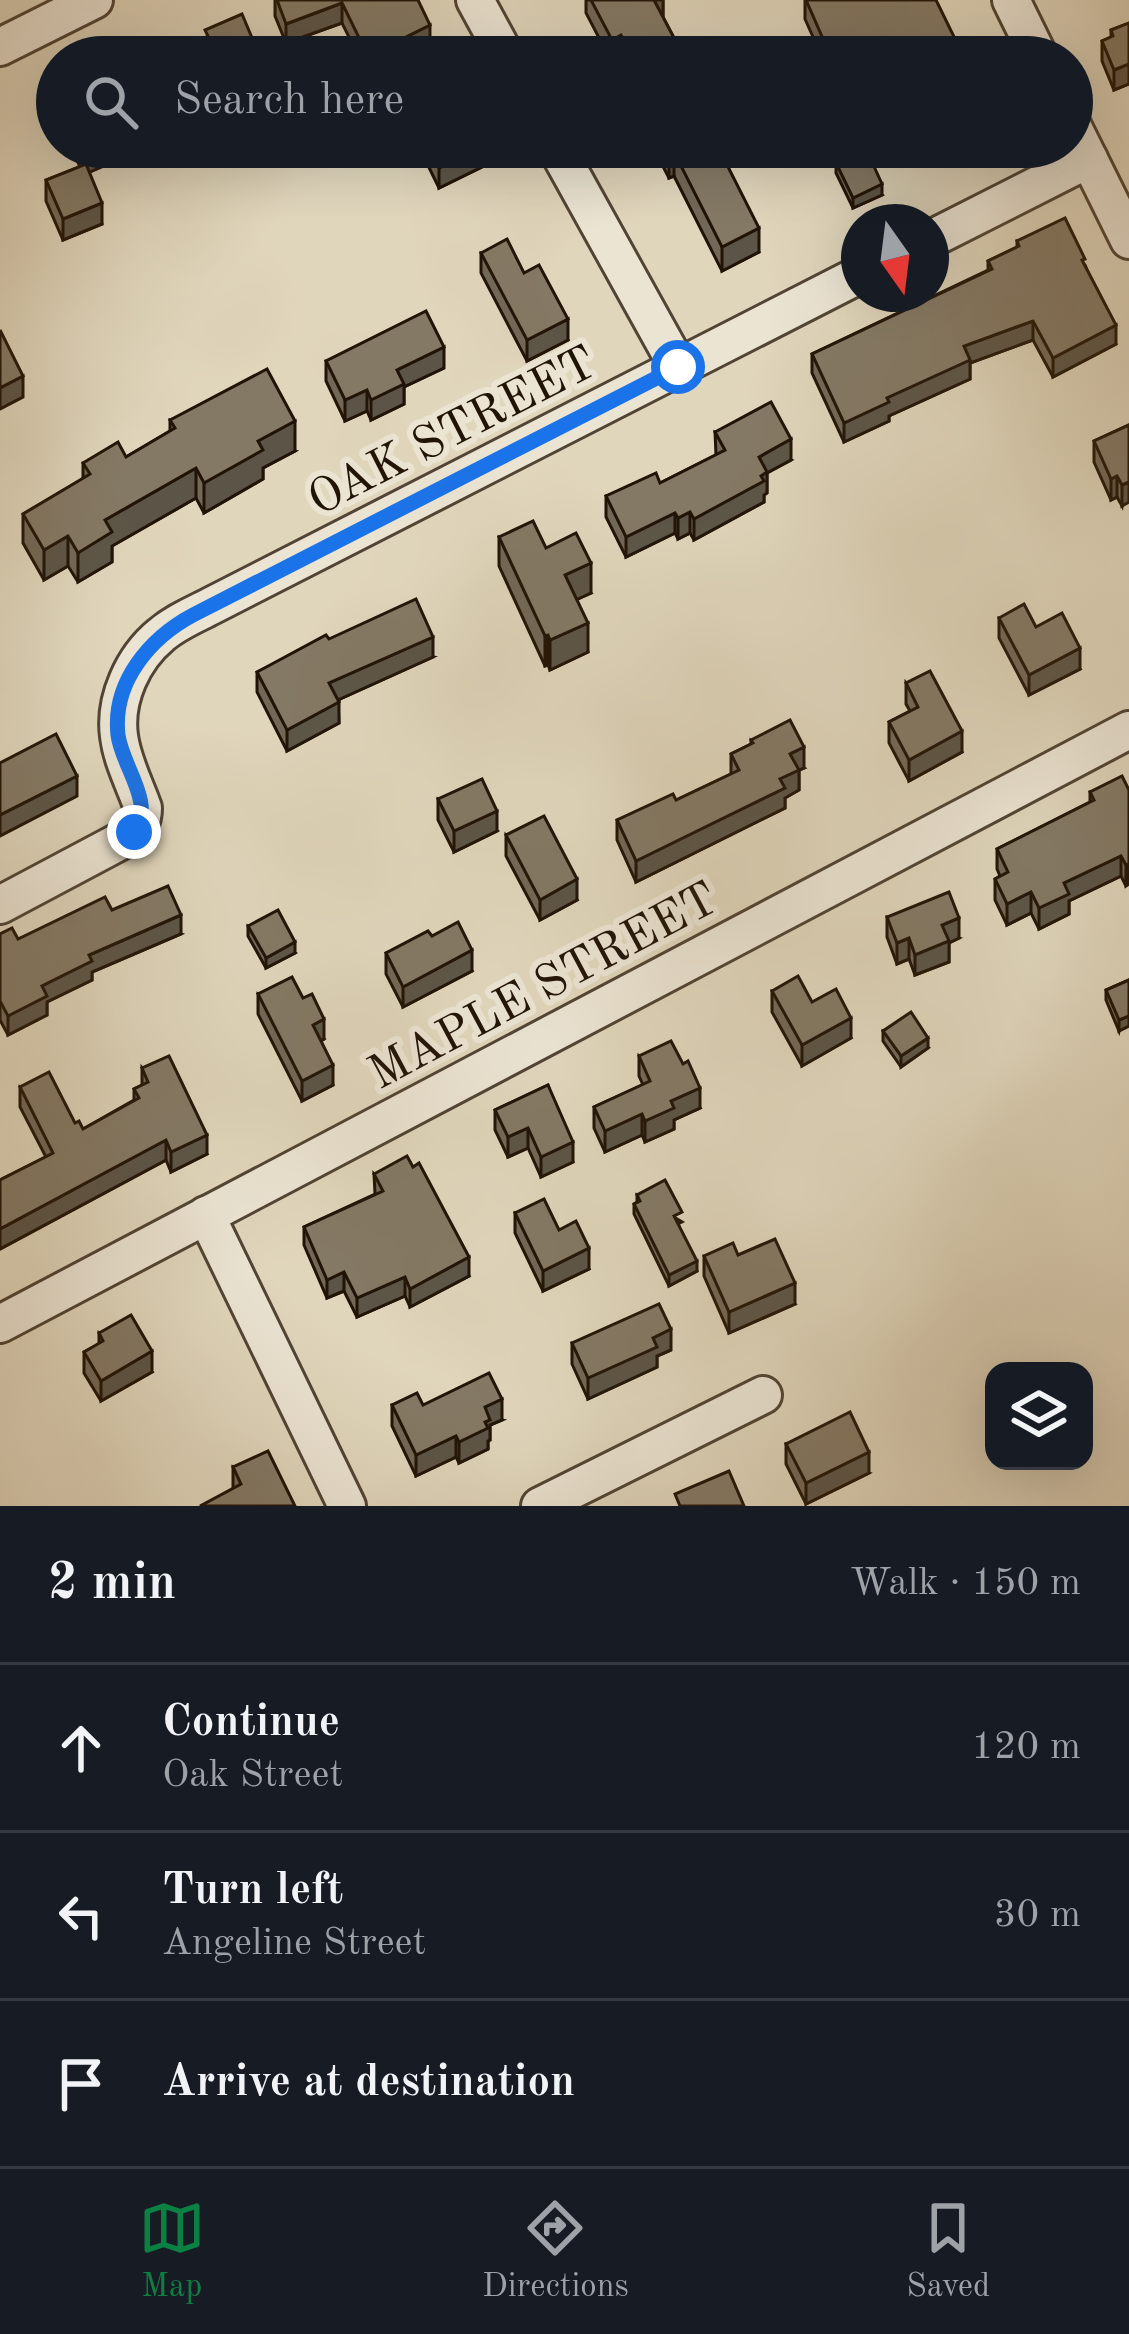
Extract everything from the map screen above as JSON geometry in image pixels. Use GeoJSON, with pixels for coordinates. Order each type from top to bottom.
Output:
{"type":"FeatureCollection","features":[{"type":"Feature","properties":{"kind":"street"},"geometry":{"type":"LineString","coordinates":[[0,47],[94,0]]}},
{"type":"Feature","properties":{"kind":"street"},"geometry":{"type":"LineString","coordinates":[[475,0],[495,36]]}},
{"type":"Feature","properties":{"kind":"street"},"geometry":{"type":"LineString","coordinates":[[1011,0],[1029,36]]}},
{"type":"Feature","properties":{"kind":"street"},"geometry":{"type":"LineString","coordinates":[[1093,166],[1129,240]]}},
{"type":"Feature","properties":{"kind":"street"},"geometry":{"type":"LineString","coordinates":[[568,168],[678,367]]}},
{"type":"Feature","properties":{"kind":"street"},"geometry":{"type":"LineString","coordinates":[[949,230],[1069,168]]}},
{"type":"Feature","properties":{"kind":"street","name":"OAK STREET"},"geometry":{"type":"LineString","coordinates":[[0,905],[128,837],[138,827],[143,808],[118,734],[121,703],[136,665],[176,624],[841,284]]}},
{"type":"Feature","properties":{"kind":"street","name":"MAPLE STREET"},"geometry":{"type":"LineString","coordinates":[[0,1324],[1129,730]]}},
{"type":"Feature","properties":{"kind":"street"},"geometry":{"type":"LineString","coordinates":[[206,1215],[347,1506]]}},
{"type":"Feature","properties":{"kind":"street"},"geometry":{"type":"LineString","coordinates":[[540,1506],[763,1395]]}},
{"type":"Feature","properties":{"kind":"building"},"geometry":{"type":"Polygon","coordinates":[[[277,0],[418,0],[430,25],[408,36],[358,36],[342,3],[286,24],[277,0]]]}},
{"type":"Feature","properties":{"kind":"building"},"geometry":{"type":"Polygon","coordinates":[[[591,0],[654,0],[673,36],[621,35],[610,36],[591,0]]]}},
{"type":"Feature","properties":{"kind":"building"},"geometry":{"type":"Polygon","coordinates":[[[806,0],[936,0],[954,36],[822,36],[806,0]]]}},
{"type":"Feature","properties":{"kind":"building"},"geometry":{"type":"Polygon","coordinates":[[[242,14],[251,36],[208,36],[205,30],[242,14]]]}},
{"type":"Feature","properties":{"kind":"building"},"geometry":{"type":"Polygon","coordinates":[[[1129,23],[1129,64],[1114,70],[1102,41],[1113,36],[1111,30],[1129,23]]]}},
{"type":"Feature","properties":{"kind":"building"},"geometry":{"type":"Polygon","coordinates":[[[88,168],[102,203],[63,219],[46,180],[88,168]]]}},
{"type":"Feature","properties":{"kind":"building"},"geometry":{"type":"Polygon","coordinates":[[[682,168],[729,168],[759,228],[722,247],[682,168]]]}},
{"type":"Feature","properties":{"kind":"building"},"geometry":{"type":"Polygon","coordinates":[[[838,168],[875,168],[882,184],[853,198],[838,168]]]}},
{"type":"Feature","properties":{"kind":"building"},"geometry":{"type":"Polygon","coordinates":[[[1065,218],[1116,325],[1053,358],[1033,321],[964,346],[970,360],[844,423],[812,354],[901,312],[949,312],[949,289],[992,269],[988,261],[1019,246],[1017,241],[1065,218]]]}},
{"type":"Feature","properties":{"kind":"building"},"geometry":{"type":"Polygon","coordinates":[[[507,239],[524,273],[539,265],[568,319],[527,340],[481,253],[507,239]]]}},
{"type":"Feature","properties":{"kind":"building"},"geometry":{"type":"Polygon","coordinates":[[[426,311],[444,347],[397,370],[404,384],[371,400],[367,390],[345,400],[326,361],[426,311]]]}},
{"type":"Feature","properties":{"kind":"building"},"geometry":{"type":"Polygon","coordinates":[[[0,330],[23,376],[0,388],[0,330]]]}},
{"type":"Feature","properties":{"kind":"building"},"geometry":{"type":"Polygon","coordinates":[[[267,369],[295,421],[258,441],[263,450],[204,483],[196,468],[105,520],[112,532],[78,553],[68,536],[44,550],[23,514],[90,474],[83,463],[118,442],[126,457],[175,428],[170,420],[267,369]]]}},
{"type":"Feature","properties":{"kind":"building"},"geometry":{"type":"Polygon","coordinates":[[[771,402],[791,439],[759,457],[767,472],[761,476],[764,481],[694,519],[690,512],[678,518],[675,513],[626,537],[606,496],[656,473],[660,483],[725,450],[715,432],[771,402]]]}},
{"type":"Feature","properties":{"kind":"building"},"geometry":{"type":"Polygon","coordinates":[[[1129,425],[1129,482],[1122,485],[1117,476],[1111,479],[1094,441],[1129,425]]]}},
{"type":"Feature","properties":{"kind":"building"},"geometry":{"type":"Polygon","coordinates":[[[533,521],[546,548],[576,533],[591,563],[565,575],[588,623],[550,640],[499,537],[533,521]]]}},
{"type":"Feature","properties":{"kind":"building"},"geometry":{"type":"Polygon","coordinates":[[[416,599],[433,637],[329,683],[339,702],[287,730],[257,672],[326,635],[329,639],[416,599]]]}},
{"type":"Feature","properties":{"kind":"building"},"geometry":{"type":"Polygon","coordinates":[[[1024,604],[1036,627],[1062,613],[1080,648],[1029,675],[999,618],[1024,604]]]}},
{"type":"Feature","properties":{"kind":"building"},"geometry":{"type":"Polygon","coordinates":[[[930,671],[962,731],[909,760],[889,722],[918,707],[906,683],[930,671]]]}},
{"type":"Feature","properties":{"kind":"building"},"geometry":{"type":"Polygon","coordinates":[[[790,720],[804,747],[790,754],[799,770],[780,779],[785,788],[636,861],[617,820],[673,794],[676,800],[739,770],[731,754],[790,720]]]}},
{"type":"Feature","properties":{"kind":"building"},"geometry":{"type":"Polygon","coordinates":[[[56,734],[77,776],[0,815],[0,763],[56,734]]]}},
{"type":"Feature","properties":{"kind":"building"},"geometry":{"type":"Polygon","coordinates":[[[1122,776],[1129,790],[1129,864],[1121,856],[1064,883],[1069,894],[1039,908],[1031,892],[1007,904],[995,879],[1008,872],[997,849],[1094,800],[1090,792],[1122,776]]]}},
{"type":"Feature","properties":{"kind":"building"},"geometry":{"type":"Polygon","coordinates":[[[482,779],[497,811],[454,831],[438,799],[482,779]]]}},
{"type":"Feature","properties":{"kind":"building"},"geometry":{"type":"Polygon","coordinates":[[[544,816],[577,879],[540,900],[506,835],[544,816]]]}},
{"type":"Feature","properties":{"kind":"building"},"geometry":{"type":"Polygon","coordinates":[[[168,886],[181,915],[89,955],[92,961],[42,986],[47,996],[8,1016],[0,1001],[0,934],[12,928],[18,939],[105,897],[112,910],[168,886]]]}},
{"type":"Feature","properties":{"kind":"building"},"geometry":{"type":"Polygon","coordinates":[[[949,892],[959,918],[942,925],[949,941],[915,955],[909,938],[897,943],[887,917],[949,892]]]}},
{"type":"Feature","properties":{"kind":"building"},"geometry":{"type":"Polygon","coordinates":[[[278,910],[295,942],[266,958],[248,926],[278,910]]]}},
{"type":"Feature","properties":{"kind":"building"},"geometry":{"type":"Polygon","coordinates":[[[458,922],[472,950],[403,987],[386,953],[458,922]]]}},
{"type":"Feature","properties":{"kind":"building"},"geometry":{"type":"Polygon","coordinates":[[[798,976],[812,1002],[836,989],[851,1018],[802,1045],[772,991],[798,976]]]}},
{"type":"Feature","properties":{"kind":"building"},"geometry":{"type":"Polygon","coordinates":[[[292,977],[303,998],[312,994],[324,1019],[313,1025],[333,1065],[302,1081],[258,994],[292,977]]]}},
{"type":"Feature","properties":{"kind":"building"},"geometry":{"type":"Polygon","coordinates":[[[1129,980],[1129,1016],[1119,1020],[1106,990],[1129,980]]]}},
{"type":"Feature","properties":{"kind":"building"},"geometry":{"type":"Polygon","coordinates":[[[911,1012],[928,1038],[901,1056],[883,1031],[911,1012]]]}},
{"type":"Feature","properties":{"kind":"building"},"geometry":{"type":"Polygon","coordinates":[[[671,1041],[683,1064],[688,1061],[700,1088],[671,1101],[674,1108],[645,1121],[642,1114],[605,1131],[594,1107],[650,1081],[639,1056],[671,1041]]]}},
{"type":"Feature","properties":{"kind":"building"},"geometry":{"type":"Polygon","coordinates":[[[169,1056],[207,1135],[171,1152],[166,1140],[0,1229],[0,1180],[53,1153],[20,1087],[49,1072],[75,1123],[79,1121],[83,1129],[139,1098],[134,1089],[148,1082],[142,1068],[169,1056]]]}},
{"type":"Feature","properties":{"kind":"building"},"geometry":{"type":"Polygon","coordinates":[[[548,1085],[573,1142],[541,1157],[528,1128],[508,1137],[495,1110],[548,1085]]]}},
{"type":"Feature","properties":{"kind":"building"},"geometry":{"type":"Polygon","coordinates":[[[407,1156],[413,1167],[419,1163],[469,1257],[410,1289],[405,1277],[357,1298],[344,1272],[327,1280],[304,1227],[383,1191],[374,1174],[407,1156]]]}},
{"type":"Feature","properties":{"kind":"building"},"geometry":{"type":"Polygon","coordinates":[[[665,1180],[682,1212],[674,1216],[697,1261],[669,1275],[634,1204],[640,1201],[637,1195],[665,1180]]]}},
{"type":"Feature","properties":{"kind":"building"},"geometry":{"type":"Polygon","coordinates":[[[544,1199],[559,1230],[576,1221],[589,1248],[543,1271],[515,1213],[544,1199]]]}},
{"type":"Feature","properties":{"kind":"building"},"geometry":{"type":"Polygon","coordinates":[[[775,1239],[795,1283],[729,1312],[704,1256],[733,1243],[738,1255],[775,1239]]]}},
{"type":"Feature","properties":{"kind":"building"},"geometry":{"type":"Polygon","coordinates":[[[659,1304],[671,1329],[653,1338],[657,1347],[588,1378],[572,1343],[659,1304]]]}},
{"type":"Feature","properties":{"kind":"building"},"geometry":{"type":"Polygon","coordinates":[[[131,1315],[152,1351],[101,1381],[84,1352],[103,1341],[99,1333],[131,1315]]]}},
{"type":"Feature","properties":{"kind":"building"},"geometry":{"type":"Polygon","coordinates":[[[489,1373],[502,1399],[485,1407],[488,1428],[459,1442],[456,1436],[416,1455],[392,1405],[417,1393],[423,1405],[489,1373]]]}},
{"type":"Feature","properties":{"kind":"building"},"geometry":{"type":"Polygon","coordinates":[[[850,1412],[869,1452],[806,1483],[786,1444],[850,1412]]]}},
{"type":"Feature","properties":{"kind":"building"},"geometry":{"type":"Polygon","coordinates":[[[268,1451],[295,1506],[200,1506],[241,1484],[233,1467],[268,1451]]]}},
{"type":"Feature","properties":{"kind":"building"},"geometry":{"type":"Polygon","coordinates":[[[729,1471],[744,1506],[680,1506],[675,1494],[729,1471]]]}},
{"type":"Feature","properties":{"kind":"route"},"geometry":{"type":"LineString","coordinates":[[134,832],[142,822],[143,808],[118,734],[119,716],[136,665],[160,636],[678,367]]}}]}
